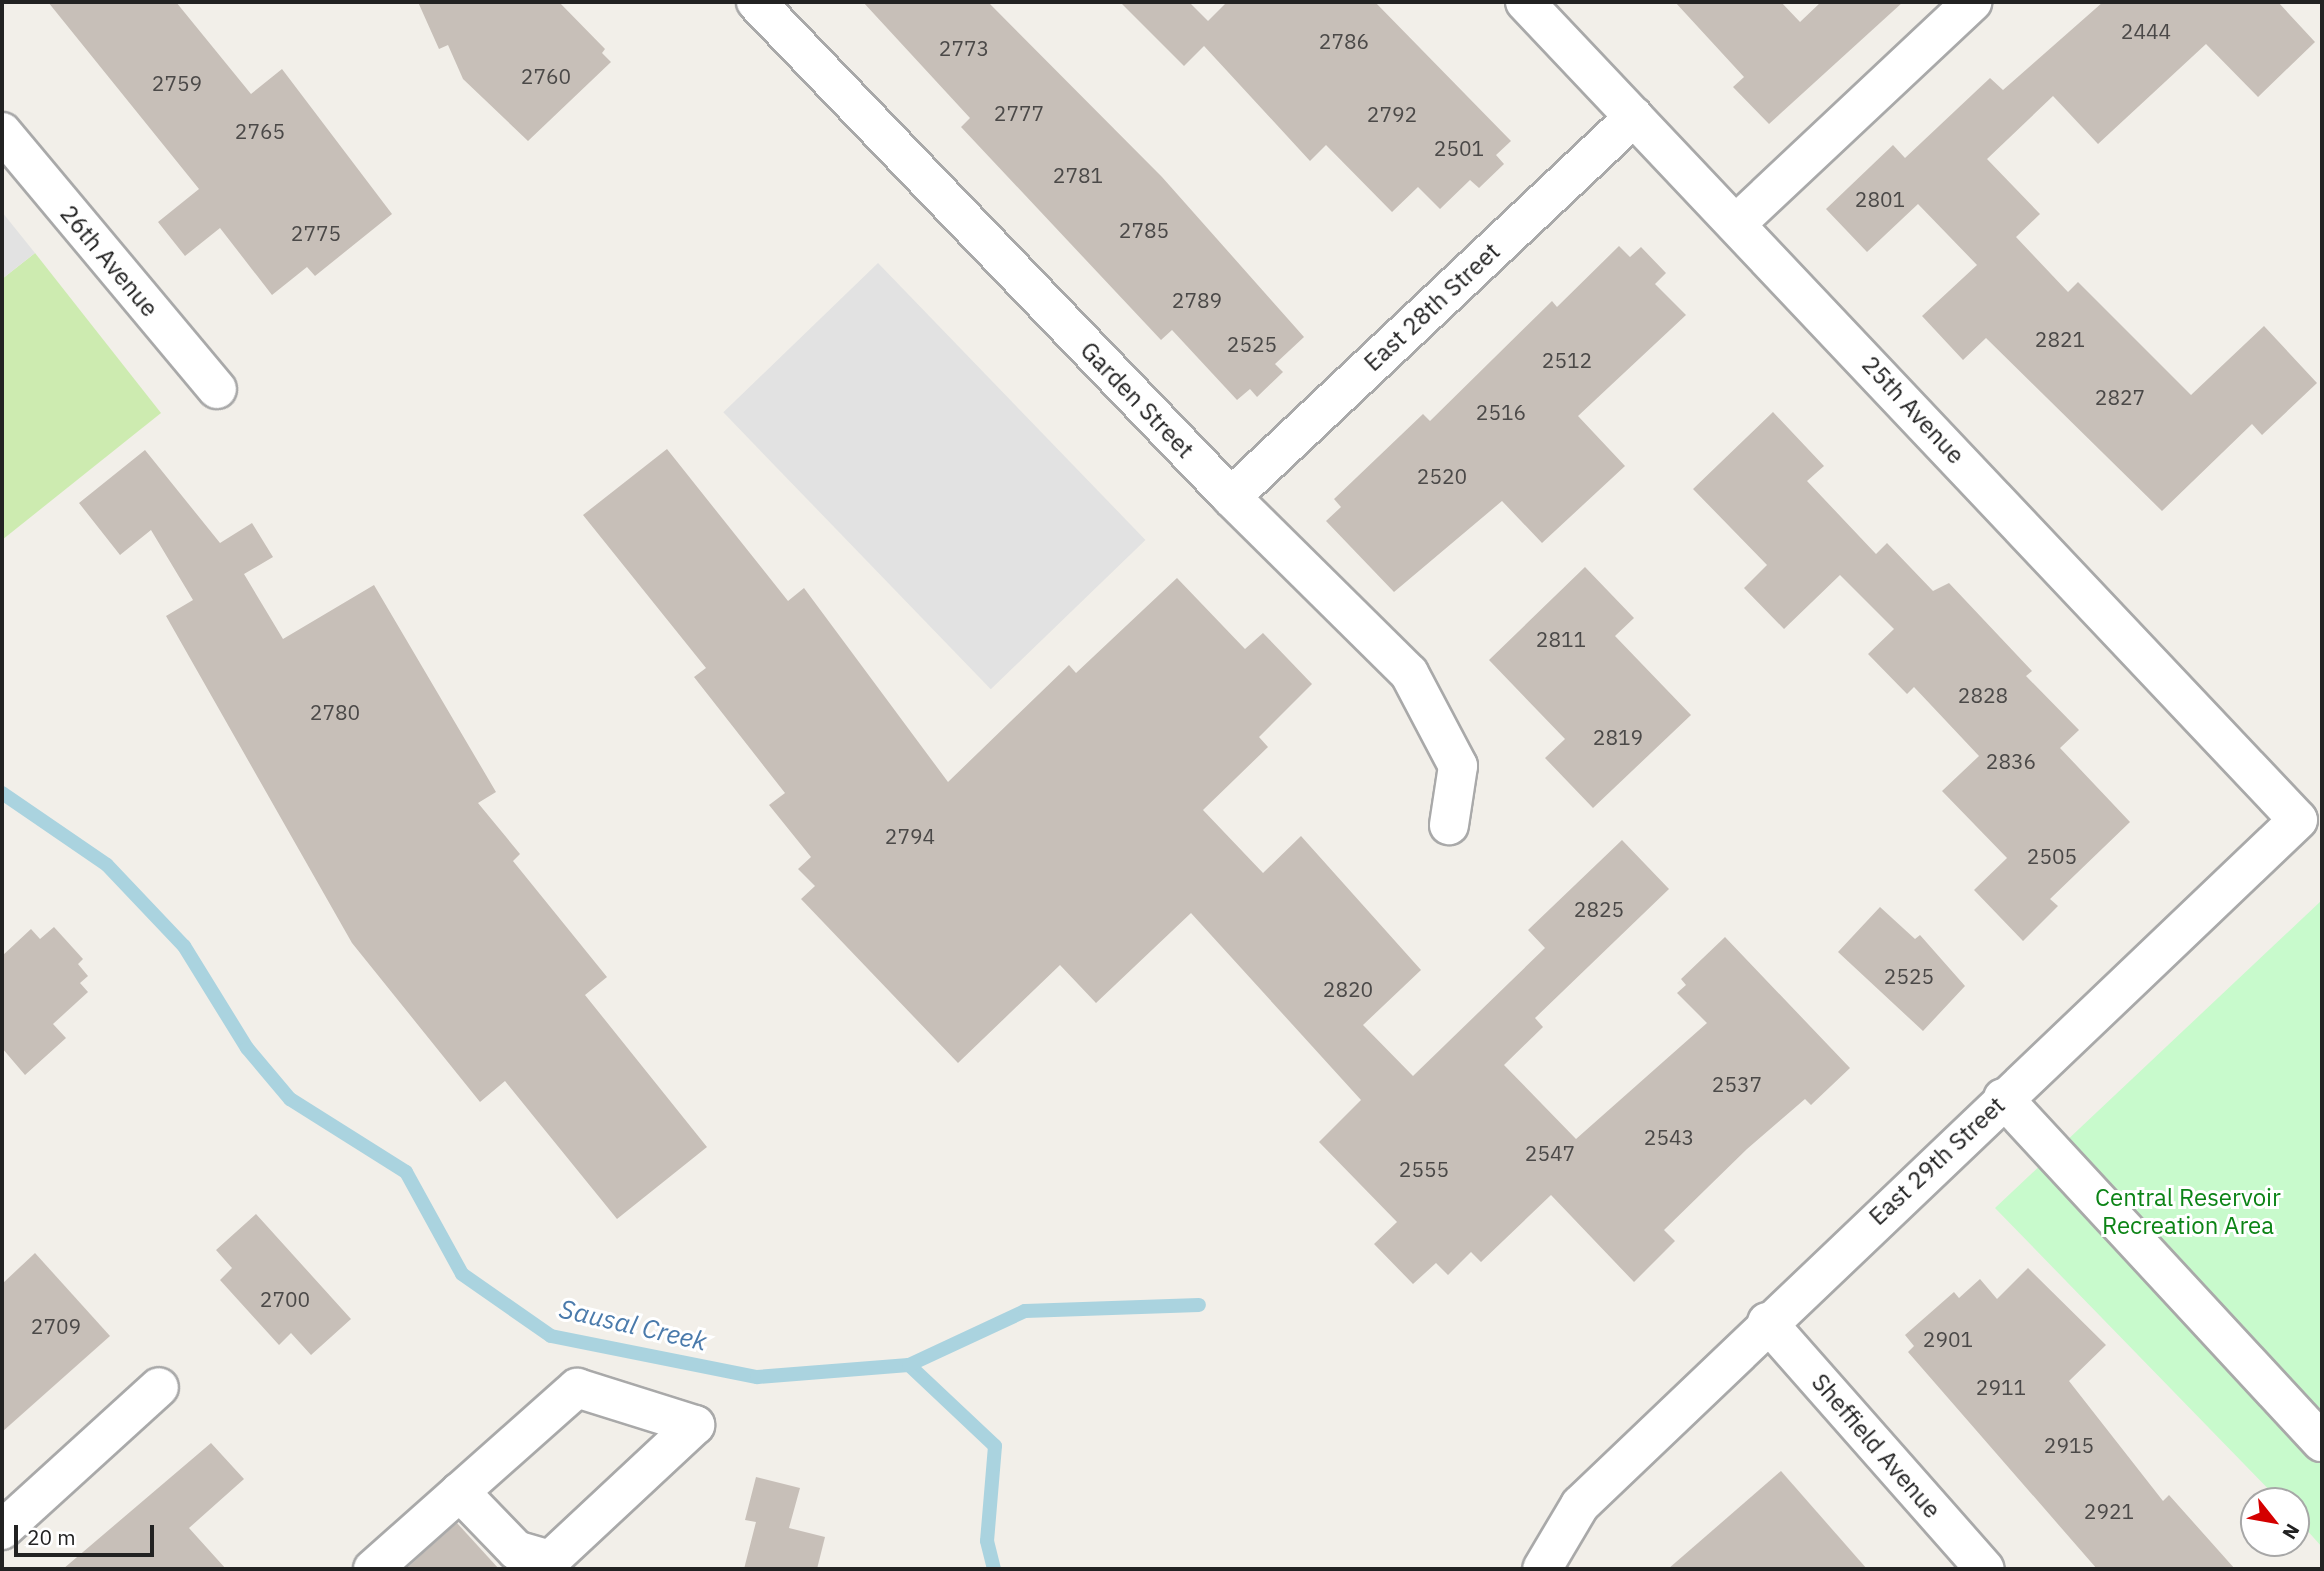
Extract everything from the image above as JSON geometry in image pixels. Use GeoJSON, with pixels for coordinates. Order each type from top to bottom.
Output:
{"type":"FeatureCollection","features":[{"type":"Feature","properties":{"kind":"street","name":"Garden Street"},"geometry":{"type":"LineString","coordinates":[[756,2],[1231,497],[1409,673],[1458,766],[1448,825]]}},
{"type":"Feature","properties":{"kind":"street","name":"25th Avenue"},"geometry":{"type":"LineString","coordinates":[[1525,2],[1737,223],[2298,820]]}},
{"type":"Feature","properties":{"kind":"street"},"geometry":{"type":"LineString","coordinates":[[1737,223],[1972,2]]}},
{"type":"Feature","properties":{"kind":"street","name":"East 28th Street"},"geometry":{"type":"LineString","coordinates":[[1231,497],[1633,117]]}},
{"type":"Feature","properties":{"kind":"street","name":"26th Avenue"},"geometry":{"type":"LineString","coordinates":[[2,132],[217,389]]}},
{"type":"Feature","properties":{"kind":"street","name":"East 29th Street"},"geometry":{"type":"LineString","coordinates":[[1542,1569],[1580,1505],[1767,1322],[2298,820]]}},
{"type":"Feature","properties":{"kind":"street"},"geometry":{"type":"LineString","coordinates":[[2003,1098],[2322,1443]]}},
{"type":"Feature","properties":{"kind":"street","name":"Sheffield Avenue"},"geometry":{"type":"LineString","coordinates":[[1767,1322],[1985,1569]]}},
{"type":"Feature","properties":{"kind":"street"},"geometry":{"type":"LineString","coordinates":[[2,1530],[159,1387]]}},
{"type":"Feature","properties":{"kind":"street"},"geometry":{"type":"LineString","coordinates":[[373,1569],[460,1492],[578,1388],[695,1425],[550,1560],[516,1550],[460,1492]]}},
{"type":"Feature","properties":{"kind":"green space"},"geometry":{"type":"Polygon","coordinates":[[[35,253],[161,413],[2,540],[2,279],[35,253]]]}},
{"type":"Feature","properties":{"kind":"green space","name":"Central Reservoir Recreation Area"},"geometry":{"type":"Polygon","coordinates":[[[2322,900],[2322,1547],[2310,1534],[2310,1487],[2266,1487],[1995,1208],[2322,900]]]}},
{"type":"Feature","properties":{"kind":"shaded area"},"geometry":{"type":"Polygon","coordinates":[[[2,212],[35,253],[2,279],[2,212]]]}},
{"type":"Feature","properties":{"kind":"shaded area"},"geometry":{"type":"Polygon","coordinates":[[[878,263],[1145,540],[991,689],[723,412],[878,263]]]}},
{"type":"Feature","properties":{"kind":"building"},"geometry":{"type":"Polygon","coordinates":[[[48,2],[176,2],[251,94],[282,69],[392,214],[315,276],[307,267],[272,295],[220,228],[185,256],[158,222],[199,189],[48,2]]]}},
{"type":"Feature","properties":{"kind":"building"},"geometry":{"type":"Polygon","coordinates":[[[418,2],[559,2],[605,49],[602,53],[611,62],[528,141],[463,79],[448,45],[439,49],[418,2]]]}},
{"type":"Feature","properties":{"kind":"building"},"geometry":{"type":"Polygon","coordinates":[[[863,2],[988,2],[1162,177],[1304,337],[1275,364],[1283,372],[1257,397],[1250,389],[1237,400],[1172,330],[1161,340],[961,127],[970,118],[863,2]]]}},
{"type":"Feature","properties":{"kind":"building"},"geometry":{"type":"Polygon","coordinates":[[[1120,2],[1189,2],[1208,21],[1227,2],[1375,2],[1511,141],[1496,155],[1504,164],[1479,188],[1470,180],[1440,209],[1418,187],[1392,212],[1326,145],[1310,161],[1204,46],[1184,66],[1120,2]]]}},
{"type":"Feature","properties":{"kind":"building"},"geometry":{"type":"Polygon","coordinates":[[[1675,2],[1781,2],[1800,22],[1821,2],[1903,2],[1769,124],[1733,87],[1744,77],[1675,2]]]}},
{"type":"Feature","properties":{"kind":"building"},"geometry":{"type":"Polygon","coordinates":[[[2103,2],[2278,2],[2315,42],[2258,97],[2206,44],[2098,144],[2053,96],[1987,159],[2040,214],[2016,237],[2068,292],[2078,282],[2191,395],[2264,326],[2317,383],[2262,435],[2252,424],[2162,511],[1986,338],[1963,360],[1922,316],[1977,265],[1918,204],[1867,252],[1826,209],[1893,145],[1905,158],[1990,78],[2003,90],[2103,2]]]}},
{"type":"Feature","properties":{"kind":"building"},"geometry":{"type":"Polygon","coordinates":[[[1619,246],[1630,257],[1641,247],[1666,273],[1655,284],[1686,315],[1578,416],[1625,466],[1542,543],[1502,501],[1394,592],[1326,521],[1341,507],[1334,499],[1423,414],[1430,421],[1552,301],[1557,307],[1619,246]]]}},
{"type":"Feature","properties":{"kind":"building"},"geometry":{"type":"Polygon","coordinates":[[[1773,412],[1824,466],[1807,481],[1876,554],[1887,543],[1933,591],[1949,583],[2032,671],[2026,676],[2079,730],[2060,748],[2130,822],[2050,899],[2058,906],[2023,941],[1974,890],[2007,858],[1942,791],[1979,756],[1914,687],[1907,694],[1868,654],[1894,629],[1840,575],[1784,629],[1744,588],[1767,565],[1693,489],[1773,412]]]}},
{"type":"Feature","properties":{"kind":"building"},"geometry":{"type":"Polygon","coordinates":[[[667,449],[788,601],[804,588],[948,782],[1069,665],[1076,673],[1177,578],[1245,649],[1263,633],[1312,684],[1259,737],[1268,747],[1203,810],[1263,873],[1301,836],[1421,970],[1363,1025],[1413,1076],[1545,948],[1528,930],[1622,840],[1669,889],[1535,1018],[1543,1027],[1504,1065],[1576,1139],[1707,1023],[1677,993],[1686,985],[1681,979],[1725,937],[1850,1068],[1811,1105],[1805,1099],[1747,1149],[1664,1230],[1675,1241],[1634,1282],[1551,1195],[1481,1262],[1471,1252],[1448,1275],[1436,1263],[1413,1284],[1374,1244],[1397,1222],[1319,1142],[1361,1100],[1191,913],[1096,1003],[1060,965],[958,1063],[801,899],[815,886],[798,869],[811,857],[769,805],[785,793],[694,677],[706,668],[583,515],[667,449]]]}},
{"type":"Feature","properties":{"kind":"building"},"geometry":{"type":"Polygon","coordinates":[[[145,450],[220,543],[252,523],[273,557],[244,574],[283,639],[374,585],[496,792],[478,803],[520,854],[513,861],[607,977],[585,995],[707,1147],[617,1219],[505,1081],[480,1102],[352,943],[166,616],[193,600],[151,530],[120,555],[79,503],[145,450]]]}},
{"type":"Feature","properties":{"kind":"building"},"geometry":{"type":"Polygon","coordinates":[[[1585,567],[1634,618],[1615,636],[1691,715],[1593,808],[1545,758],[1565,739],[1489,660],[1585,567]]]}},
{"type":"Feature","properties":{"kind":"building"},"geometry":{"type":"Polygon","coordinates":[[[1880,907],[1915,939],[1920,935],[1965,986],[1923,1031],[1838,952],[1880,907]]]}},
{"type":"Feature","properties":{"kind":"building"},"geometry":{"type":"Polygon","coordinates":[[[54,927],[83,959],[78,964],[88,976],[80,983],[88,992],[53,1024],[66,1038],[25,1075],[2,1048],[2,956],[31,929],[40,939],[54,927]]]}},
{"type":"Feature","properties":{"kind":"building"},"geometry":{"type":"Polygon","coordinates":[[[256,1214],[351,1319],[311,1355],[291,1333],[279,1345],[220,1280],[232,1268],[216,1250],[256,1214]]]}},
{"type":"Feature","properties":{"kind":"building"},"geometry":{"type":"Polygon","coordinates":[[[35,1253],[110,1336],[2,1432],[2,1284],[35,1253]]]}},
{"type":"Feature","properties":{"kind":"building"},"geometry":{"type":"Polygon","coordinates":[[[2028,1268],[2106,1345],[2069,1381],[2163,1501],[2169,1495],[2235,1569],[2097,1569],[1908,1352],[1914,1346],[1905,1335],[1954,1292],[1959,1298],[1980,1279],[1997,1299],[2028,1268]]]}},
{"type":"Feature","properties":{"kind":"building"},"geometry":{"type":"Polygon","coordinates":[[[211,1443],[244,1479],[189,1528],[226,1569],[63,1569],[211,1443]]]}},
{"type":"Feature","properties":{"kind":"building"},"geometry":{"type":"Polygon","coordinates":[[[1781,1471],[1867,1569],[1668,1569],[1781,1471]]]}},
{"type":"Feature","properties":{"kind":"building"},"geometry":{"type":"Polygon","coordinates":[[[756,1477],[800,1488],[789,1528],[825,1537],[817,1569],[744,1569],[756,1522],[745,1520],[756,1477]]]}},
{"type":"Feature","properties":{"kind":"building"},"geometry":{"type":"Polygon","coordinates":[[[457,1523],[499,1569],[406,1569],[420,1556],[457,1523]]]}},
{"type":"Feature","properties":{"kind":"waterway","name":"Sausal Creek"},"geometry":{"type":"LineString","coordinates":[[2,793],[107,865],[184,946],[247,1048],[290,1099],[406,1172],[462,1274],[551,1336],[757,1377],[909,1365],[995,1446],[987,1541],[994,1569]]}},
{"type":"Feature","properties":{"kind":"waterway"},"geometry":{"type":"LineString","coordinates":[[909,1365],[1025,1311],[1199,1305]]}}]}
